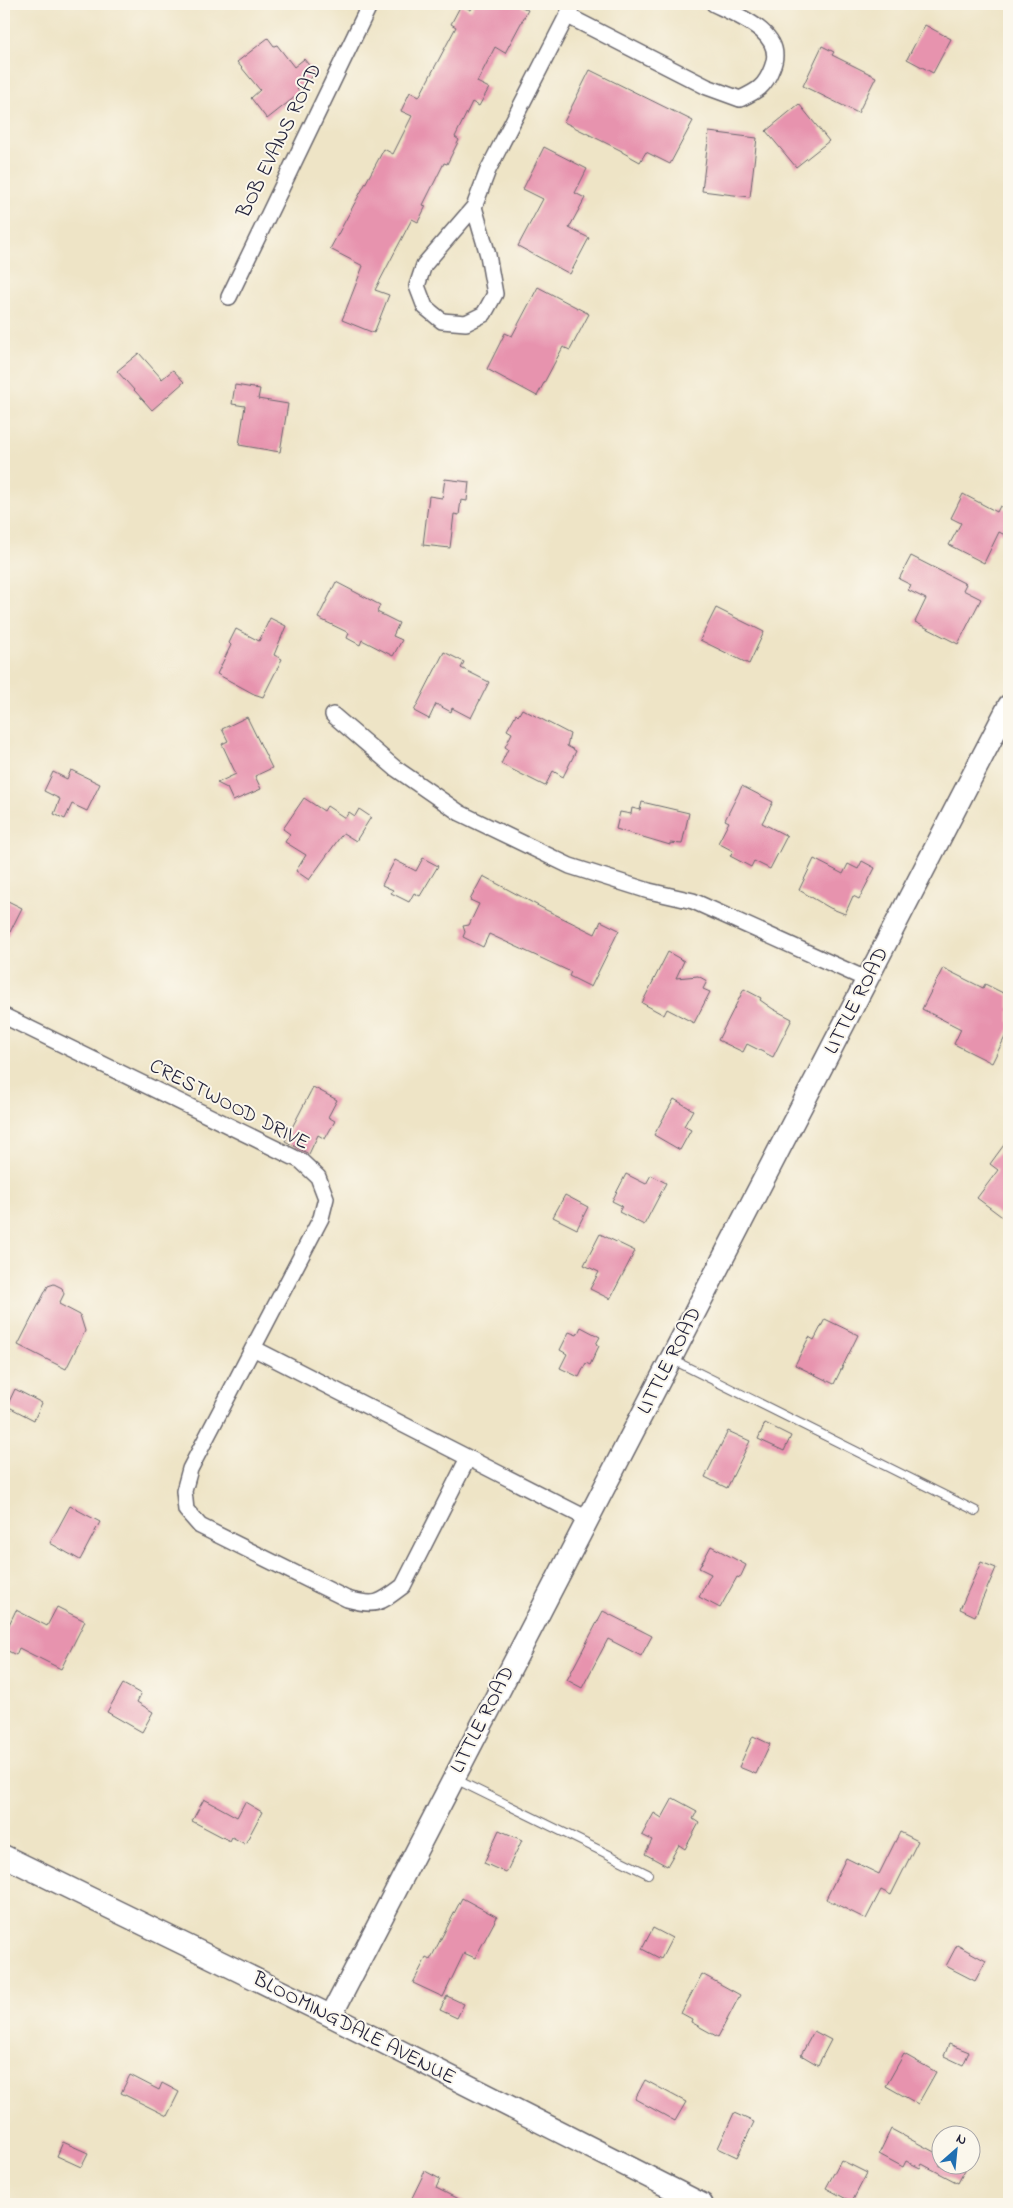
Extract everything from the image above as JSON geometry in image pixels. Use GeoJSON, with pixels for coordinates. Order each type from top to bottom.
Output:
{"type":"FeatureCollection","features":[{"type":"Feature","properties":{"kind":"street","name":"BOB EVANS ROAD"},"geometry":{"type":"LineString","coordinates":[[229,296],[370,4]]}},
{"type":"Feature","properties":{"kind":"street"},"geometry":{"type":"LineString","coordinates":[[474,207],[488,255],[495,294],[484,314],[466,323],[442,321],[425,308],[417,286],[424,265],[474,207],[488,170],[571,10],[707,87],[740,99],[758,91],[769,77],[776,59],[773,43],[763,32],[714,4]]}},
{"type":"Feature","properties":{"kind":"street","name":"LITTLE ROAD"},"geometry":{"type":"LineString","coordinates":[[331,2016],[1009,705]]}},
{"type":"Feature","properties":{"kind":"street"},"geometry":{"type":"LineString","coordinates":[[333,715],[395,768],[460,813],[570,866],[649,891],[693,901],[868,980]]}},
{"type":"Feature","properties":{"kind":"street","name":"CRESTWOOD DRIVE"},"geometry":{"type":"LineString","coordinates":[[4,1016],[301,1161],[318,1177],[326,1198],[321,1218],[190,1469],[184,1490],[186,1510],[200,1526],[347,1599],[369,1605],[385,1600],[403,1586],[468,1458]]}},
{"type":"Feature","properties":{"kind":"street"},"geometry":{"type":"LineString","coordinates":[[254,1348],[588,1519]]}},
{"type":"Feature","properties":{"kind":"street","name":"BLOOMINGDALE AVENUE"},"geometry":{"type":"LineString","coordinates":[[4,1856],[331,2016],[702,2204]]}},
{"type":"Feature","properties":{"kind":"lane"},"geometry":{"type":"LineString","coordinates":[[671,1359],[976,1511]]}},
{"type":"Feature","properties":{"kind":"lane"},"geometry":{"type":"LineString","coordinates":[[453,1778],[648,1874]]}},
{"type":"Feature","properties":{"kind":"building"},"geometry":{"type":"Polygon","coordinates":[[[474,4],[516,4],[528,10],[505,53],[495,47],[477,82],[489,88],[479,106],[472,102],[455,137],[459,140],[447,164],[444,163],[423,205],[426,206],[418,222],[412,219],[375,290],[389,295],[374,333],[342,320],[363,266],[330,249],[384,149],[393,154],[412,116],[401,111],[410,92],[419,97],[456,27],[451,24],[461,5],[471,10],[474,4]]]}},
{"type":"Feature","properties":{"kind":"building"},"geometry":{"type":"Polygon","coordinates":[[[925,25],[951,39],[933,73],[907,59],[925,25]]]}},
{"type":"Feature","properties":{"kind":"building"},"geometry":{"type":"Polygon","coordinates":[[[268,38],[274,46],[277,45],[294,67],[304,59],[316,74],[297,89],[300,93],[267,119],[251,98],[260,90],[237,62],[268,38]]]}},
{"type":"Feature","properties":{"kind":"building"},"geometry":{"type":"Polygon","coordinates":[[[822,46],[834,52],[832,55],[876,77],[858,113],[803,86],[822,46]]]}},
{"type":"Feature","properties":{"kind":"building"},"geometry":{"type":"Polygon","coordinates":[[[590,70],[693,121],[670,164],[646,152],[640,162],[564,122],[590,70]]]}},
{"type":"Feature","properties":{"kind":"building"},"geometry":{"type":"Polygon","coordinates":[[[799,104],[829,141],[796,167],[766,131],[799,104]]]}},
{"type":"Feature","properties":{"kind":"building"},"geometry":{"type":"Polygon","coordinates":[[[709,132],[757,138],[750,197],[702,191],[709,132]]]}},
{"type":"Feature","properties":{"kind":"building"},"geometry":{"type":"Polygon","coordinates":[[[544,147],[587,169],[575,193],[585,198],[569,228],[589,238],[570,274],[518,246],[543,199],[523,189],[544,147]]]}},
{"type":"Feature","properties":{"kind":"building"},"geometry":{"type":"Polygon","coordinates":[[[538,287],[589,314],[570,350],[563,347],[537,396],[487,369],[505,333],[512,336],[538,287]]]}},
{"type":"Feature","properties":{"kind":"building"},"geometry":{"type":"Polygon","coordinates":[[[139,353],[162,379],[173,370],[184,382],[152,410],[117,371],[139,353]]]}},
{"type":"Feature","properties":{"kind":"building"},"geometry":{"type":"Polygon","coordinates":[[[235,385],[260,389],[258,399],[288,404],[280,452],[239,445],[245,406],[232,404],[235,385]]]}},
{"type":"Feature","properties":{"kind":"building"},"geometry":{"type":"Polygon","coordinates":[[[445,479],[469,482],[467,501],[461,500],[459,515],[454,514],[450,548],[423,545],[429,496],[442,498],[445,479]]]}},
{"type":"Feature","properties":{"kind":"building"},"geometry":{"type":"Polygon","coordinates":[[[963,494],[997,512],[1000,506],[1009,511],[1009,537],[999,532],[984,563],[949,545],[961,523],[951,518],[963,494]]]}},
{"type":"Feature","properties":{"kind":"building"},"geometry":{"type":"Polygon","coordinates":[[[911,556],[966,584],[963,590],[981,599],[958,644],[915,622],[926,599],[908,590],[911,585],[899,579],[911,556]]]}},
{"type":"Feature","properties":{"kind":"building"},"geometry":{"type":"Polygon","coordinates":[[[336,582],[380,605],[377,612],[399,623],[393,636],[402,640],[393,656],[362,640],[360,645],[347,638],[349,633],[318,618],[336,582]]]}},
{"type":"Feature","properties":{"kind":"building"},"geometry":{"type":"Polygon","coordinates":[[[716,608],[764,632],[749,664],[700,640],[716,608]]]}},
{"type":"Feature","properties":{"kind":"building"},"geometry":{"type":"Polygon","coordinates":[[[270,618],[286,626],[274,655],[282,659],[263,697],[217,674],[231,645],[229,643],[236,629],[259,641],[270,618]]]}},
{"type":"Feature","properties":{"kind":"building"},"geometry":{"type":"Polygon","coordinates":[[[444,652],[464,662],[461,668],[489,682],[471,718],[452,708],[451,712],[436,704],[429,719],[414,711],[444,652]]]}},
{"type":"Feature","properties":{"kind":"building"},"geometry":{"type":"Polygon","coordinates":[[[522,709],[570,734],[567,746],[576,751],[563,777],[553,771],[545,786],[501,764],[508,749],[505,747],[512,733],[507,730],[516,714],[518,716],[522,709]]]}},
{"type":"Feature","properties":{"kind":"building"},"geometry":{"type":"Polygon","coordinates":[[[247,717],[272,768],[255,776],[261,789],[233,801],[227,788],[217,783],[236,774],[222,744],[228,741],[222,729],[247,717]]]}},
{"type":"Feature","properties":{"kind":"building"},"geometry":{"type":"Polygon","coordinates":[[[71,770],[100,784],[87,811],[72,804],[65,819],[54,814],[60,799],[44,791],[53,772],[67,779],[71,770]]]}},
{"type":"Feature","properties":{"kind":"building"},"geometry":{"type":"Polygon","coordinates":[[[742,786],[773,802],[762,823],[787,836],[770,869],[754,861],[751,867],[730,856],[733,851],[718,843],[729,822],[725,820],[742,786]]]}},
{"type":"Feature","properties":{"kind":"building"},"geometry":{"type":"Polygon","coordinates":[[[304,798],[324,811],[327,806],[345,818],[349,812],[355,816],[359,809],[371,817],[356,841],[343,833],[309,880],[296,871],[306,855],[285,842],[290,834],[283,829],[304,798]]]}},
{"type":"Feature","properties":{"kind":"building"},"geometry":{"type":"Polygon","coordinates":[[[642,802],[689,813],[682,844],[670,843],[670,845],[616,829],[620,812],[631,814],[632,808],[640,810],[642,802]]]}},
{"type":"Feature","properties":{"kind":"building"},"geometry":{"type":"Polygon","coordinates":[[[423,858],[438,866],[420,896],[414,893],[409,902],[391,893],[393,890],[382,885],[395,860],[416,871],[423,858]]]}},
{"type":"Feature","properties":{"kind":"building"},"geometry":{"type":"Polygon","coordinates":[[[814,859],[843,874],[848,864],[858,869],[862,861],[875,868],[859,899],[853,896],[845,914],[830,908],[799,890],[814,859]]]}},
{"type":"Feature","properties":{"kind":"building"},"geometry":{"type":"Polygon","coordinates":[[[483,876],[595,934],[601,921],[619,930],[591,987],[569,976],[571,972],[489,934],[483,947],[463,937],[465,932],[463,926],[469,925],[479,904],[470,900],[483,876]]]}},
{"type":"Feature","properties":{"kind":"building"},"geometry":{"type":"Polygon","coordinates":[[[4,899],[22,908],[4,944],[4,899]]]}},
{"type":"Feature","properties":{"kind":"building"},"geometry":{"type":"Polygon","coordinates":[[[668,952],[684,961],[676,978],[698,976],[707,981],[703,989],[710,992],[694,1023],[667,1009],[664,1015],[642,1003],[668,952]]]}},
{"type":"Feature","properties":{"kind":"building"},"geometry":{"type":"Polygon","coordinates":[[[943,968],[983,988],[985,984],[1009,996],[1009,1029],[992,1063],[954,1044],[961,1029],[922,1009],[943,968]]]}},
{"type":"Feature","properties":{"kind":"building"},"geometry":{"type":"Polygon","coordinates":[[[744,989],[761,998],[760,1000],[773,1009],[792,1019],[773,1057],[747,1044],[743,1052],[718,1040],[744,989]]]}},
{"type":"Feature","properties":{"kind":"building"},"geometry":{"type":"Polygon","coordinates":[[[313,1087],[337,1100],[328,1117],[335,1121],[325,1139],[318,1135],[309,1154],[285,1141],[313,1087]]]}},
{"type":"Feature","properties":{"kind":"building"},"geometry":{"type":"Polygon","coordinates":[[[674,1099],[693,1110],[684,1126],[691,1130],[680,1150],[654,1135],[674,1099]]]}},
{"type":"Feature","properties":{"kind":"building"},"geometry":{"type":"Polygon","coordinates":[[[1009,1138],[1009,1222],[977,1198],[998,1170],[990,1164],[1009,1138]]]}},
{"type":"Feature","properties":{"kind":"building"},"geometry":{"type":"Polygon","coordinates":[[[626,1174],[646,1184],[651,1175],[666,1183],[644,1225],[619,1212],[622,1206],[612,1201],[626,1174]]]}},
{"type":"Feature","properties":{"kind":"building"},"geometry":{"type":"Polygon","coordinates":[[[565,1195],[588,1207],[577,1229],[553,1217],[565,1195]]]}},
{"type":"Feature","properties":{"kind":"building"},"geometry":{"type":"Polygon","coordinates":[[[600,1234],[635,1251],[610,1299],[590,1289],[599,1272],[584,1265],[600,1234]]]}},
{"type":"Feature","properties":{"kind":"building"},"geometry":{"type":"Polygon","coordinates":[[[54,1284],[62,1288],[64,1294],[59,1304],[80,1315],[85,1331],[66,1369],[18,1345],[48,1286],[54,1284]]]}},
{"type":"Feature","properties":{"kind":"building"},"geometry":{"type":"Polygon","coordinates":[[[825,1319],[858,1335],[834,1384],[795,1365],[809,1337],[814,1340],[825,1319]]]}},
{"type":"Feature","properties":{"kind":"building"},"geometry":{"type":"Polygon","coordinates":[[[581,1327],[600,1337],[596,1344],[599,1346],[590,1365],[586,1363],[579,1377],[560,1368],[567,1354],[560,1350],[569,1332],[577,1335],[581,1327]]]}},
{"type":"Feature","properties":{"kind":"building"},"geometry":{"type":"Polygon","coordinates":[[[15,1389],[42,1403],[34,1420],[7,1406],[15,1389]]]}},
{"type":"Feature","properties":{"kind":"building"},"geometry":{"type":"Polygon","coordinates":[[[765,1423],[791,1436],[784,1451],[758,1439],[765,1423]]]}},
{"type":"Feature","properties":{"kind":"building"},"geometry":{"type":"Polygon","coordinates":[[[728,1431],[750,1441],[727,1488],[705,1477],[728,1431]]]}},
{"type":"Feature","properties":{"kind":"building"},"geometry":{"type":"Polygon","coordinates":[[[70,1506],[100,1522],[80,1560],[50,1543],[70,1506]]]}},
{"type":"Feature","properties":{"kind":"building"},"geometry":{"type":"Polygon","coordinates":[[[711,1546],[746,1565],[740,1578],[737,1577],[720,1608],[699,1597],[711,1574],[699,1568],[711,1546]]]}},
{"type":"Feature","properties":{"kind":"building"},"geometry":{"type":"Polygon","coordinates":[[[981,1562],[996,1568],[975,1616],[960,1609],[981,1562]]]}},
{"type":"Feature","properties":{"kind":"building"},"geometry":{"type":"Polygon","coordinates":[[[57,1607],[85,1621],[61,1669],[19,1648],[16,1655],[4,1649],[4,1635],[16,1610],[47,1626],[57,1607]]]}},
{"type":"Feature","properties":{"kind":"building"},"geometry":{"type":"Polygon","coordinates":[[[603,1611],[652,1636],[641,1656],[608,1639],[582,1688],[567,1680],[603,1611]]]}},
{"type":"Feature","properties":{"kind":"building"},"geometry":{"type":"Polygon","coordinates":[[[123,1684],[141,1694],[137,1702],[153,1712],[142,1732],[107,1712],[123,1684]]]}},
{"type":"Feature","properties":{"kind":"building"},"geometry":{"type":"Polygon","coordinates":[[[753,1736],[770,1744],[756,1774],[739,1767],[753,1736]]]}},
{"type":"Feature","properties":{"kind":"building"},"geometry":{"type":"Polygon","coordinates":[[[673,1798],[697,1811],[693,1819],[699,1823],[685,1849],[679,1845],[667,1866],[645,1854],[652,1840],[642,1835],[654,1813],[662,1818],[673,1798]]]}},
{"type":"Feature","properties":{"kind":"building"},"geometry":{"type":"Polygon","coordinates":[[[204,1799],[237,1817],[245,1802],[262,1812],[245,1844],[232,1837],[230,1841],[192,1821],[204,1799]]]}},
{"type":"Feature","properties":{"kind":"building"},"geometry":{"type":"Polygon","coordinates":[[[499,1830],[522,1840],[506,1873],[484,1863],[499,1830]]]}},
{"type":"Feature","properties":{"kind":"building"},"geometry":{"type":"Polygon","coordinates":[[[900,1832],[918,1841],[891,1895],[881,1890],[866,1919],[826,1899],[846,1858],[879,1874],[900,1832]]]}},
{"type":"Feature","properties":{"kind":"building"},"geometry":{"type":"Polygon","coordinates":[[[462,1898],[497,1917],[475,1958],[464,1953],[443,1997],[413,1983],[426,1958],[430,1960],[462,1898]]]}},
{"type":"Feature","properties":{"kind":"building"},"geometry":{"type":"Polygon","coordinates":[[[653,1928],[672,1938],[661,1959],[642,1949],[653,1928]]]}},
{"type":"Feature","properties":{"kind":"building"},"geometry":{"type":"Polygon","coordinates":[[[957,1945],[986,1961],[975,1981],[946,1966],[957,1945]]]}},
{"type":"Feature","properties":{"kind":"building"},"geometry":{"type":"Polygon","coordinates":[[[702,1974],[740,1995],[718,2037],[691,2022],[692,2019],[681,2013],[702,1974]]]}},
{"type":"Feature","properties":{"kind":"building"},"geometry":{"type":"Polygon","coordinates":[[[447,1996],[464,2004],[457,2018],[440,2010],[447,1996]]]}},
{"type":"Feature","properties":{"kind":"building"},"geometry":{"type":"Polygon","coordinates":[[[814,2031],[831,2040],[818,2065],[801,2055],[814,2031]]]}},
{"type":"Feature","properties":{"kind":"building"},"geometry":{"type":"Polygon","coordinates":[[[949,2044],[969,2052],[963,2065],[944,2056],[949,2044]]]}},
{"type":"Feature","properties":{"kind":"building"},"geometry":{"type":"Polygon","coordinates":[[[904,2054],[936,2072],[918,2104],[886,2086],[904,2054]]]}},
{"type":"Feature","properties":{"kind":"building"},"geometry":{"type":"Polygon","coordinates":[[[130,2075],[159,2090],[162,2083],[179,2092],[167,2116],[121,2093],[130,2075]]]}},
{"type":"Feature","properties":{"kind":"building"},"geometry":{"type":"Polygon","coordinates":[[[645,2080],[686,2102],[675,2121],[635,2099],[645,2080]]]}},
{"type":"Feature","properties":{"kind":"building"},"geometry":{"type":"Polygon","coordinates":[[[734,2113],[754,2122],[737,2157],[718,2148],[734,2113]]]}},
{"type":"Feature","properties":{"kind":"building"},"geometry":{"type":"Polygon","coordinates":[[[891,2129],[930,2150],[930,2168],[922,2164],[920,2168],[906,2161],[903,2167],[879,2154],[891,2129]]]}},
{"type":"Feature","properties":{"kind":"building"},"geometry":{"type":"Polygon","coordinates":[[[63,2142],[88,2153],[81,2167],[57,2156],[63,2142]]]}},
{"type":"Feature","properties":{"kind":"building"},"geometry":{"type":"Polygon","coordinates":[[[841,2160],[867,2173],[852,2202],[826,2188],[841,2160]]]}},
{"type":"Feature","properties":{"kind":"building"},"geometry":{"type":"Polygon","coordinates":[[[425,2171],[440,2179],[436,2188],[468,2204],[409,2204],[425,2171]]]}},
{"type":"Feature","properties":{"kind":"building"},"geometry":{"type":"Polygon","coordinates":[[[945,2176],[962,2176],[958,2183],[945,2176]]]}}]}
